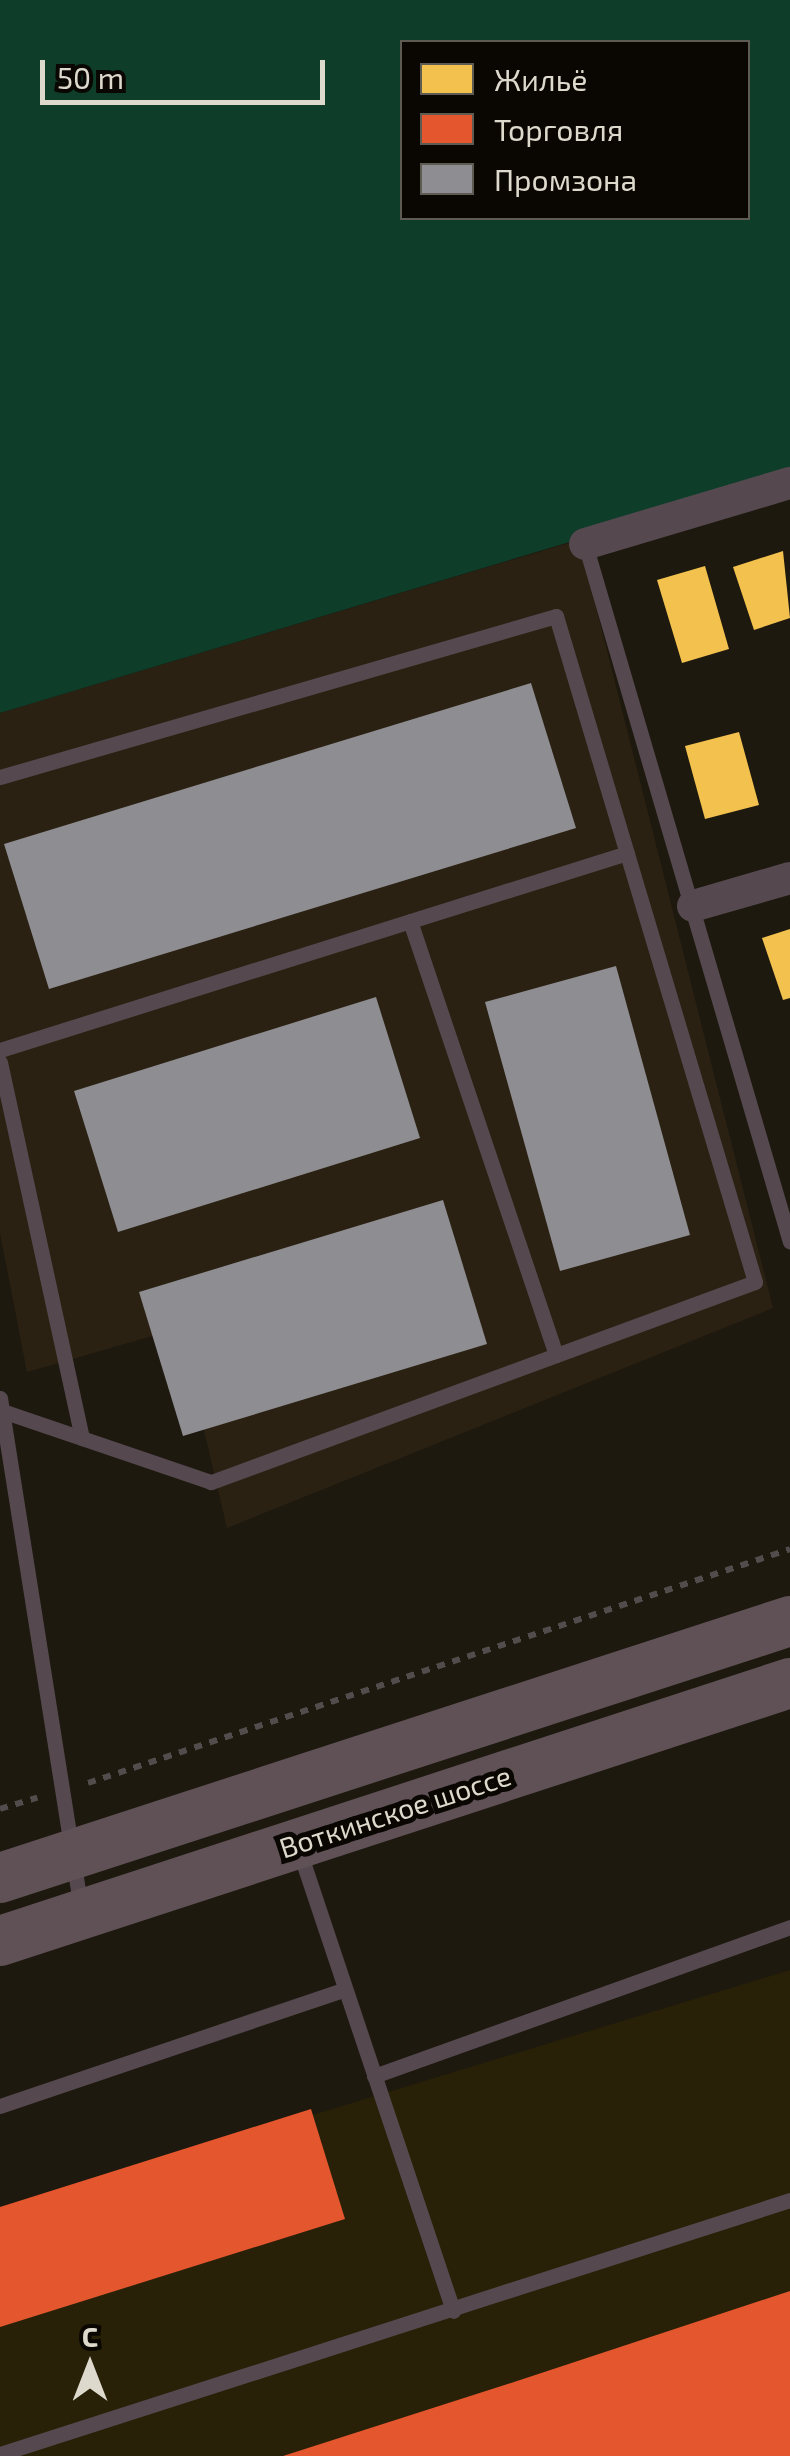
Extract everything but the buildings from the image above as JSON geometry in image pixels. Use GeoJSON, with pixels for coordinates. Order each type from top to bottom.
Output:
{"type":"FeatureCollection","features":[{"type":"Feature","properties":{"kind":"main road"},"geometry":{"type":"LineString","coordinates":[[0,1878],[790,1621]]}},
{"type":"Feature","properties":{"kind":"main road","name":"Воткинское шоссе"},"geometry":{"type":"LineString","coordinates":[[0,1940],[790,1682]]}},
{"type":"Feature","properties":{"kind":"street"},"geometry":{"type":"LineString","coordinates":[[584,544],[790,483]]}},
{"type":"Feature","properties":{"kind":"street"},"geometry":{"type":"LineString","coordinates":[[693,906],[790,878]]}},
{"type":"Feature","properties":{"kind":"lane"},"geometry":{"type":"LineString","coordinates":[[584,544],[790,1242]]}},
{"type":"Feature","properties":{"kind":"lane"},"geometry":{"type":"LineString","coordinates":[[0,777],[556,616],[756,1282],[212,1482],[82,1438],[1,1405],[6,1478],[81,1913]]}},
{"type":"Feature","properties":{"kind":"lane"},"geometry":{"type":"LineString","coordinates":[[0,1050],[627,853]]}},
{"type":"Feature","properties":{"kind":"lane"},"geometry":{"type":"LineString","coordinates":[[410,921],[556,1355]]}},
{"type":"Feature","properties":{"kind":"lane"},"geometry":{"type":"LineString","coordinates":[[0,1062],[82,1438]]}},
{"type":"Feature","properties":{"kind":"lane"},"geometry":{"type":"LineString","coordinates":[[296,1843],[453,2311]]}},
{"type":"Feature","properties":{"kind":"lane"},"geometry":{"type":"LineString","coordinates":[[374,2076],[790,1927]]}},
{"type":"Feature","properties":{"kind":"lane"},"geometry":{"type":"LineString","coordinates":[[0,2106],[345,1988]]}},
{"type":"Feature","properties":{"kind":"lane"},"geometry":{"type":"LineString","coordinates":[[0,2454],[790,2200]]}},
{"type":"Feature","properties":{"kind":"path"},"geometry":{"type":"LineString","coordinates":[[0,1809],[790,1549]]}},
{"type":"Feature","properties":{"kind":"shaded area"},"geometry":{"type":"Polygon","coordinates":[[[579,540],[773,1308],[227,1528],[180,1328],[27,1372],[0,1233],[0,713],[579,540]]]}},
{"type":"Feature","properties":{"kind":"shaded area"},"geometry":{"type":"Polygon","coordinates":[[[790,1970],[790,2456],[0,2456],[0,2210],[790,1970]]]}},
{"type":"Feature","properties":{"kind":"green space"},"geometry":{"type":"Polygon","coordinates":[[[0,0],[790,0],[790,476],[0,713],[0,0]]]}}]}
